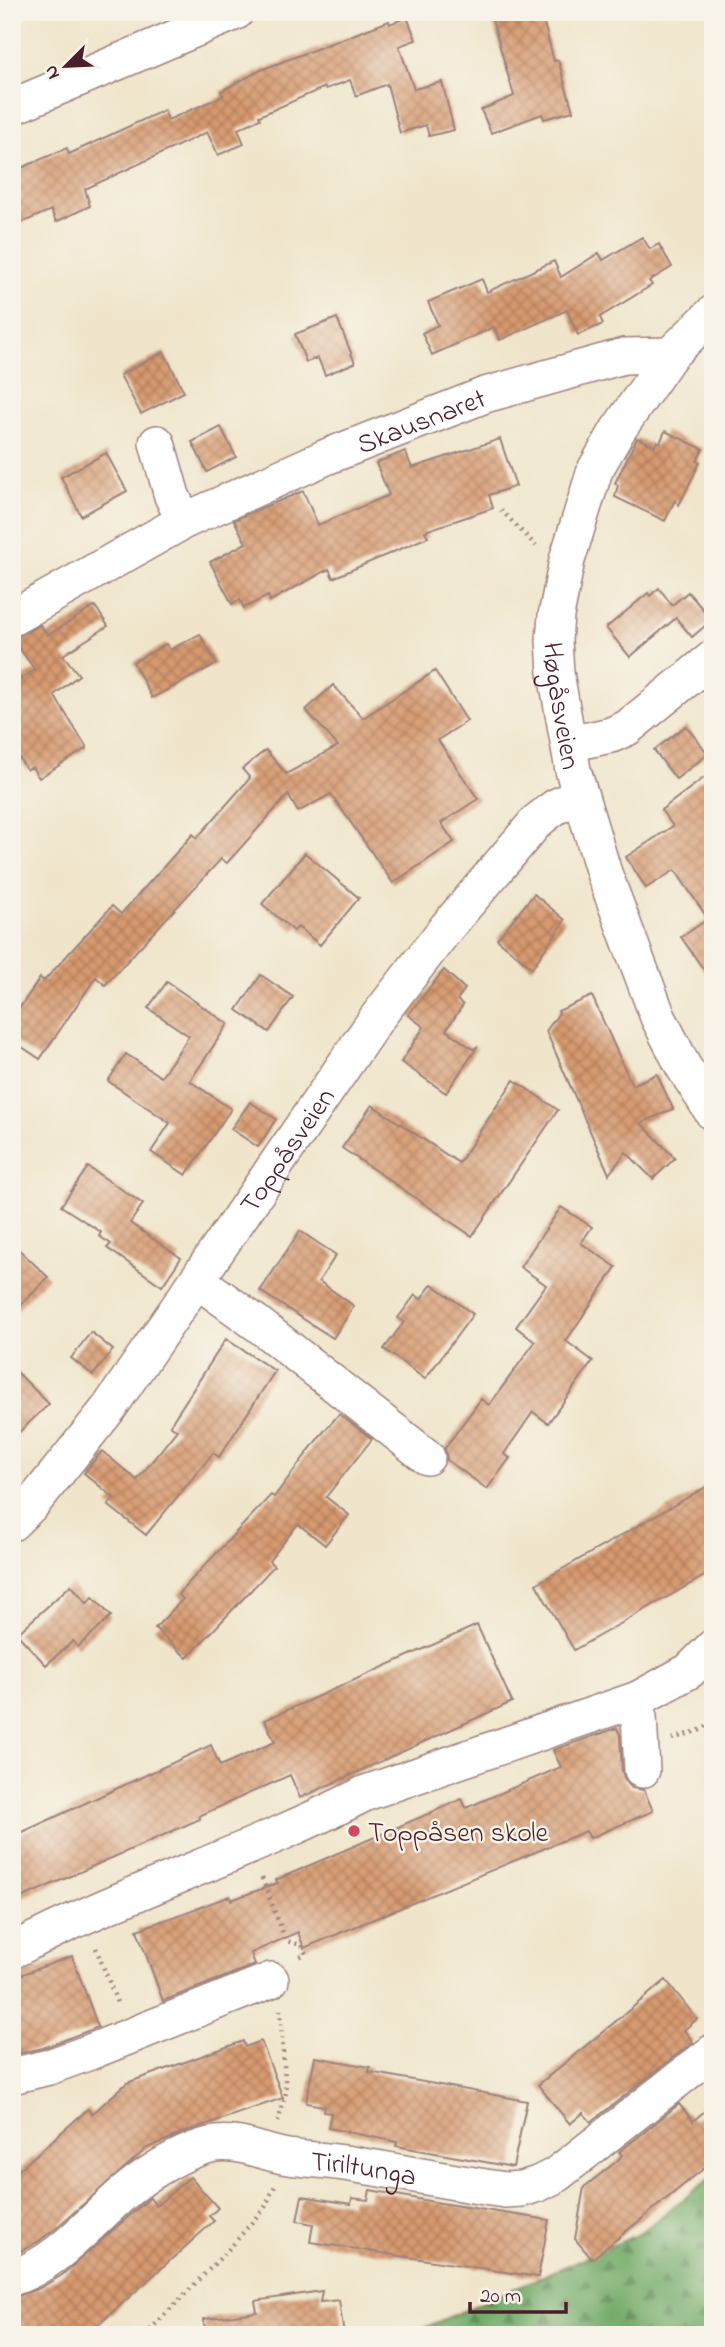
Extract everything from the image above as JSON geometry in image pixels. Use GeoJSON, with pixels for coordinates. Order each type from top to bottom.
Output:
{"type":"FeatureCollection","features":[{"type":"Feature","properties":{"kind":"street"},"geometry":{"type":"LineString","coordinates":[[12,107],[236,12]]}},
{"type":"Feature","properties":{"kind":"street","name":"Høgåsveien"},"geometry":{"type":"LineString","coordinates":[[713,313],[670,355],[618,430],[595,470],[567,560],[554,640],[556,673],[569,744],[580,795],[604,873],[658,1017],[688,1075],[713,1113]]}},
{"type":"Feature","properties":{"kind":"street","name":"Skausnaret"},"geometry":{"type":"LineString","coordinates":[[12,618],[184,521],[326,457],[485,395],[624,356],[670,355]]}},
{"type":"Feature","properties":{"kind":"street"},"geometry":{"type":"LineString","coordinates":[[157,443],[172,496],[184,521]]}},
{"type":"Feature","properties":{"kind":"street"},"geometry":{"type":"LineString","coordinates":[[569,744],[611,735],[627,728],[713,658]]}},
{"type":"Feature","properties":{"kind":"street","name":"Toppåsveien"},"geometry":{"type":"LineString","coordinates":[[12,1523],[32,1504],[109,1408],[376,1018],[439,937],[537,821],[555,807],[580,795]]}},
{"type":"Feature","properties":{"kind":"street"},"geometry":{"type":"LineString","coordinates":[[197,1280],[259,1325],[427,1457]]}},
{"type":"Feature","properties":{"kind":"street"},"geometry":{"type":"LineString","coordinates":[[12,1951],[84,1916],[326,1814],[366,1793],[638,1699],[689,1671],[713,1647]]}},
{"type":"Feature","properties":{"kind":"street"},"geometry":{"type":"LineString","coordinates":[[638,1699],[642,1770]]}},
{"type":"Feature","properties":{"kind":"street"},"geometry":{"type":"LineString","coordinates":[[12,2076],[48,2067],[271,1980]]}},
{"type":"Feature","properties":{"kind":"street","name":"Tiriltunga"},"geometry":{"type":"LineString","coordinates":[[12,2277],[25,2274],[66,2247],[150,2173],[181,2156],[212,2145],[246,2145],[275,2155],[353,2164],[495,2188],[522,2189],[538,2185],[583,2156],[713,2052]]}},
{"type":"Feature","properties":{"kind":"path"},"geometry":{"type":"LineString","coordinates":[[501,510],[536,546]]}},
{"type":"Feature","properties":{"kind":"path"},"geometry":{"type":"LineString","coordinates":[[272,1904],[286,1941],[302,1945],[306,1954],[302,1955]]}},
{"type":"Feature","properties":{"kind":"path"},"geometry":{"type":"LineString","coordinates":[[84,1916],[129,2035]]}},
{"type":"Feature","properties":{"kind":"path"},"geometry":{"type":"LineString","coordinates":[[145,2335],[231,2247],[265,2207],[275,2186],[278,2171],[275,2155],[278,2123],[286,2093],[280,2011],[271,1980]]}},
{"type":"Feature","properties":{"kind":"green space"},"geometry":{"type":"Polygon","coordinates":[[[713,2176],[713,2335],[408,2335],[639,2234],[713,2176]]]}},
{"type":"Feature","properties":{"kind":"building"},"geometry":{"type":"Polygon","coordinates":[[[490,12],[541,12],[554,61],[558,60],[573,111],[544,119],[542,114],[491,133],[481,110],[514,96],[490,12]]]}},
{"type":"Feature","properties":{"kind":"building"},"geometry":{"type":"Polygon","coordinates":[[[407,17],[416,40],[399,46],[414,89],[442,82],[454,130],[429,136],[426,125],[400,133],[387,84],[356,96],[350,80],[326,89],[325,87],[259,116],[260,119],[238,129],[244,144],[218,155],[207,132],[85,189],[90,206],[56,222],[51,210],[12,227],[12,172],[67,148],[69,154],[164,110],[168,120],[223,96],[221,91],[261,70],[389,21],[390,24],[407,17]]]}},
{"type":"Feature","properties":{"kind":"building"},"geometry":{"type":"Polygon","coordinates":[[[642,237],[650,249],[659,244],[672,267],[649,281],[652,285],[600,317],[603,324],[578,335],[567,310],[500,340],[494,327],[432,355],[422,333],[438,325],[428,302],[482,279],[487,292],[554,261],[561,277],[599,253],[603,260],[642,237]]]}},
{"type":"Feature","properties":{"kind":"building"},"geometry":{"type":"Polygon","coordinates":[[[337,318],[355,363],[325,375],[318,358],[306,362],[295,334],[337,318]]]}},
{"type":"Feature","properties":{"kind":"building"},"geometry":{"type":"Polygon","coordinates":[[[164,352],[184,392],[141,414],[120,375],[164,352]]]}},
{"type":"Feature","properties":{"kind":"building"},"geometry":{"type":"Polygon","coordinates":[[[221,427],[236,457],[207,472],[192,442],[221,427]]]}},
{"type":"Feature","properties":{"kind":"building"},"geometry":{"type":"Polygon","coordinates":[[[665,431],[703,449],[697,461],[700,462],[679,505],[675,500],[665,521],[615,497],[618,485],[615,483],[637,438],[655,446],[657,441],[660,443],[665,431]]]}},
{"type":"Feature","properties":{"kind":"building"},"geometry":{"type":"Polygon","coordinates":[[[500,439],[516,486],[489,495],[493,508],[425,531],[428,537],[333,578],[329,569],[270,601],[268,596],[244,608],[240,600],[232,604],[210,562],[246,543],[234,520],[267,506],[303,491],[318,525],[389,495],[376,463],[405,451],[412,468],[500,439]]]}},
{"type":"Feature","properties":{"kind":"building"},"geometry":{"type":"Polygon","coordinates":[[[106,453],[127,491],[81,516],[61,477],[106,453]]]}},
{"type":"Feature","properties":{"kind":"building"},"geometry":{"type":"Polygon","coordinates":[[[659,588],[672,605],[688,592],[712,620],[692,637],[676,618],[630,657],[606,628],[648,593],[650,596],[659,588]]]}},
{"type":"Feature","properties":{"kind":"building"},"geometry":{"type":"Polygon","coordinates":[[[95,606],[108,626],[63,655],[79,675],[54,695],[87,748],[39,778],[32,767],[27,770],[12,747],[12,684],[35,670],[12,638],[40,625],[48,635],[95,606]]]}},
{"type":"Feature","properties":{"kind":"building"},"geometry":{"type":"Polygon","coordinates":[[[200,634],[216,664],[152,698],[133,662],[166,644],[170,650],[200,634]]]}},
{"type":"Feature","properties":{"kind":"building"},"geometry":{"type":"Polygon","coordinates":[[[435,671],[467,721],[438,740],[478,799],[441,823],[454,842],[393,883],[331,794],[298,812],[288,795],[227,863],[221,859],[105,985],[96,977],[40,1059],[12,1040],[12,1019],[40,978],[44,981],[112,906],[121,914],[193,834],[197,838],[250,778],[242,769],[266,750],[286,774],[338,746],[306,710],[333,685],[363,718],[435,671]]]}},
{"type":"Feature","properties":{"kind":"building"},"geometry":{"type":"Polygon","coordinates":[[[686,726],[708,754],[676,779],[654,750],[686,726]]]}},
{"type":"Feature","properties":{"kind":"building"},"geometry":{"type":"Polygon","coordinates":[[[713,771],[713,983],[681,937],[708,919],[675,870],[646,888],[626,857],[673,826],[661,810],[713,771]]]}},
{"type":"Feature","properties":{"kind":"building"},"geometry":{"type":"Polygon","coordinates":[[[305,853],[359,898],[320,945],[298,927],[294,931],[262,904],[305,853]]]}},
{"type":"Feature","properties":{"kind":"building"},"geometry":{"type":"Polygon","coordinates":[[[534,894],[565,920],[532,968],[497,939],[534,894]]]}},
{"type":"Feature","properties":{"kind":"building"},"geometry":{"type":"Polygon","coordinates":[[[444,970],[465,989],[457,1000],[463,1005],[446,1030],[473,1049],[478,1046],[446,1093],[401,1062],[424,1027],[408,1015],[444,970]]]}},
{"type":"Feature","properties":{"kind":"building"},"geometry":{"type":"Polygon","coordinates":[[[261,975],[293,997],[269,1032],[237,1010],[261,975]]]}},
{"type":"Feature","properties":{"kind":"building"},"geometry":{"type":"Polygon","coordinates":[[[167,982],[228,1024],[190,1081],[231,1109],[186,1175],[151,1152],[170,1123],[108,1081],[126,1054],[161,1077],[189,1036],[148,1008],[167,982]]]}},
{"type":"Feature","properties":{"kind":"building"},"geometry":{"type":"Polygon","coordinates":[[[592,996],[632,1085],[657,1074],[673,1109],[641,1123],[675,1158],[653,1179],[626,1152],[609,1174],[546,1031],[558,1011],[592,996]]]}},
{"type":"Feature","properties":{"kind":"building"},"geometry":{"type":"Polygon","coordinates":[[[514,1080],[558,1110],[472,1236],[342,1148],[372,1105],[459,1163],[514,1080]]]}},
{"type":"Feature","properties":{"kind":"building"},"geometry":{"type":"Polygon","coordinates":[[[250,1102],[276,1119],[258,1147],[231,1129],[250,1102]]]}},
{"type":"Feature","properties":{"kind":"building"},"geometry":{"type":"Polygon","coordinates":[[[88,1167],[143,1204],[130,1223],[181,1258],[162,1286],[107,1248],[111,1244],[99,1236],[101,1232],[61,1206],[88,1167]]]}},
{"type":"Feature","properties":{"kind":"building"},"geometry":{"type":"Polygon","coordinates":[[[561,1207],[592,1227],[581,1243],[616,1267],[566,1341],[593,1361],[548,1423],[533,1412],[504,1454],[510,1458],[487,1489],[447,1460],[445,1448],[481,1399],[489,1405],[535,1342],[516,1327],[546,1285],[520,1267],[561,1207]]]}},
{"type":"Feature","properties":{"kind":"building"},"geometry":{"type":"Polygon","coordinates":[[[300,1231],[336,1255],[319,1281],[354,1306],[333,1338],[260,1291],[300,1231]]]}},
{"type":"Feature","properties":{"kind":"building"},"geometry":{"type":"Polygon","coordinates":[[[12,1243],[48,1277],[12,1315],[12,1243]]]}},
{"type":"Feature","properties":{"kind":"building"},"geometry":{"type":"Polygon","coordinates":[[[432,1284],[473,1314],[425,1379],[384,1349],[404,1322],[398,1318],[415,1295],[421,1299],[432,1284]]]}},
{"type":"Feature","properties":{"kind":"building"},"geometry":{"type":"Polygon","coordinates":[[[91,1332],[113,1350],[93,1375],[71,1358],[91,1332]]]}},
{"type":"Feature","properties":{"kind":"building"},"geometry":{"type":"Polygon","coordinates":[[[226,1339],[275,1371],[219,1457],[213,1453],[146,1535],[108,1505],[114,1498],[84,1473],[102,1451],[137,1480],[177,1430],[170,1425],[226,1339]]]}},
{"type":"Feature","properties":{"kind":"building"},"geometry":{"type":"Polygon","coordinates":[[[12,1367],[49,1404],[12,1439],[12,1367]]]}},
{"type":"Feature","properties":{"kind":"building"},"geometry":{"type":"Polygon","coordinates":[[[339,1414],[372,1439],[326,1497],[349,1515],[325,1545],[298,1524],[269,1561],[274,1566],[187,1658],[155,1628],[183,1599],[178,1594],[271,1495],[274,1497],[339,1414]]]}},
{"type":"Feature","properties":{"kind":"building"},"geometry":{"type":"Polygon","coordinates":[[[713,1483],[713,1571],[574,1650],[536,1584],[713,1483]]]}},
{"type":"Feature","properties":{"kind":"building"},"geometry":{"type":"Polygon","coordinates":[[[71,1585],[87,1603],[93,1597],[111,1616],[78,1647],[73,1641],[46,1665],[17,1634],[71,1585]]]}},
{"type":"Feature","properties":{"kind":"building"},"geometry":{"type":"Polygon","coordinates":[[[477,1625],[512,1702],[300,1798],[290,1775],[199,1816],[200,1819],[12,1902],[12,1837],[211,1745],[220,1766],[275,1742],[265,1720],[477,1625]]]}},
{"type":"Feature","properties":{"kind":"building"},"geometry":{"type":"Polygon","coordinates":[[[617,1728],[625,1780],[632,1788],[644,1790],[653,1811],[590,1838],[586,1831],[304,1948],[298,1932],[251,1953],[255,1965],[163,2001],[137,1930],[230,1896],[231,1900],[278,1883],[276,1880],[462,1799],[466,1808],[561,1767],[553,1750],[617,1728]]]}},
{"type":"Feature","properties":{"kind":"building"},"geometry":{"type":"Polygon","coordinates":[[[72,1956],[98,2027],[43,2048],[12,2055],[12,1978],[72,1956]]]}},
{"type":"Feature","properties":{"kind":"building"},"geometry":{"type":"Polygon","coordinates":[[[666,1980],[697,2019],[684,2030],[693,2042],[591,2122],[583,2113],[570,2124],[538,2085],[666,1980]]]}},
{"type":"Feature","properties":{"kind":"building"},"geometry":{"type":"Polygon","coordinates":[[[243,2041],[245,2047],[261,2041],[283,2098],[187,2131],[147,2148],[55,2229],[12,2256],[12,2176],[88,2109],[92,2114],[127,2083],[243,2041]]]}},
{"type":"Feature","properties":{"kind":"building"},"geometry":{"type":"Polygon","coordinates":[[[315,2057],[370,2067],[369,2072],[527,2101],[513,2167],[396,2146],[397,2142],[328,2128],[331,2113],[323,2112],[324,2106],[306,2103],[315,2057]]]}},
{"type":"Feature","properties":{"kind":"building"},"geometry":{"type":"Polygon","coordinates":[[[679,2104],[693,2121],[713,2104],[713,2161],[592,2259],[575,2239],[584,2187],[617,2161],[622,2155],[619,2152],[679,2104]]]}},
{"type":"Feature","properties":{"kind":"building"},"geometry":{"type":"Polygon","coordinates":[[[190,2177],[218,2208],[209,2216],[214,2221],[87,2335],[12,2335],[12,2298],[40,2288],[62,2275],[146,2201],[150,2198],[156,2206],[190,2177]]]}},
{"type":"Feature","properties":{"kind":"building"},"geometry":{"type":"Polygon","coordinates":[[[370,2190],[549,2220],[538,2277],[310,2242],[313,2224],[297,2221],[302,2196],[351,2204],[352,2198],[368,2200],[370,2190]]]}},
{"type":"Feature","properties":{"kind":"building"},"geometry":{"type":"Polygon","coordinates":[[[322,2291],[320,2302],[339,2300],[344,2335],[205,2335],[204,2319],[257,2312],[255,2301],[322,2291]]]}},
{"type":"Feature","properties":{"kind":"place","name":"Toppåsen skole"},"geometry":{"type":"Point","coordinates":[354,1831]}}]}
